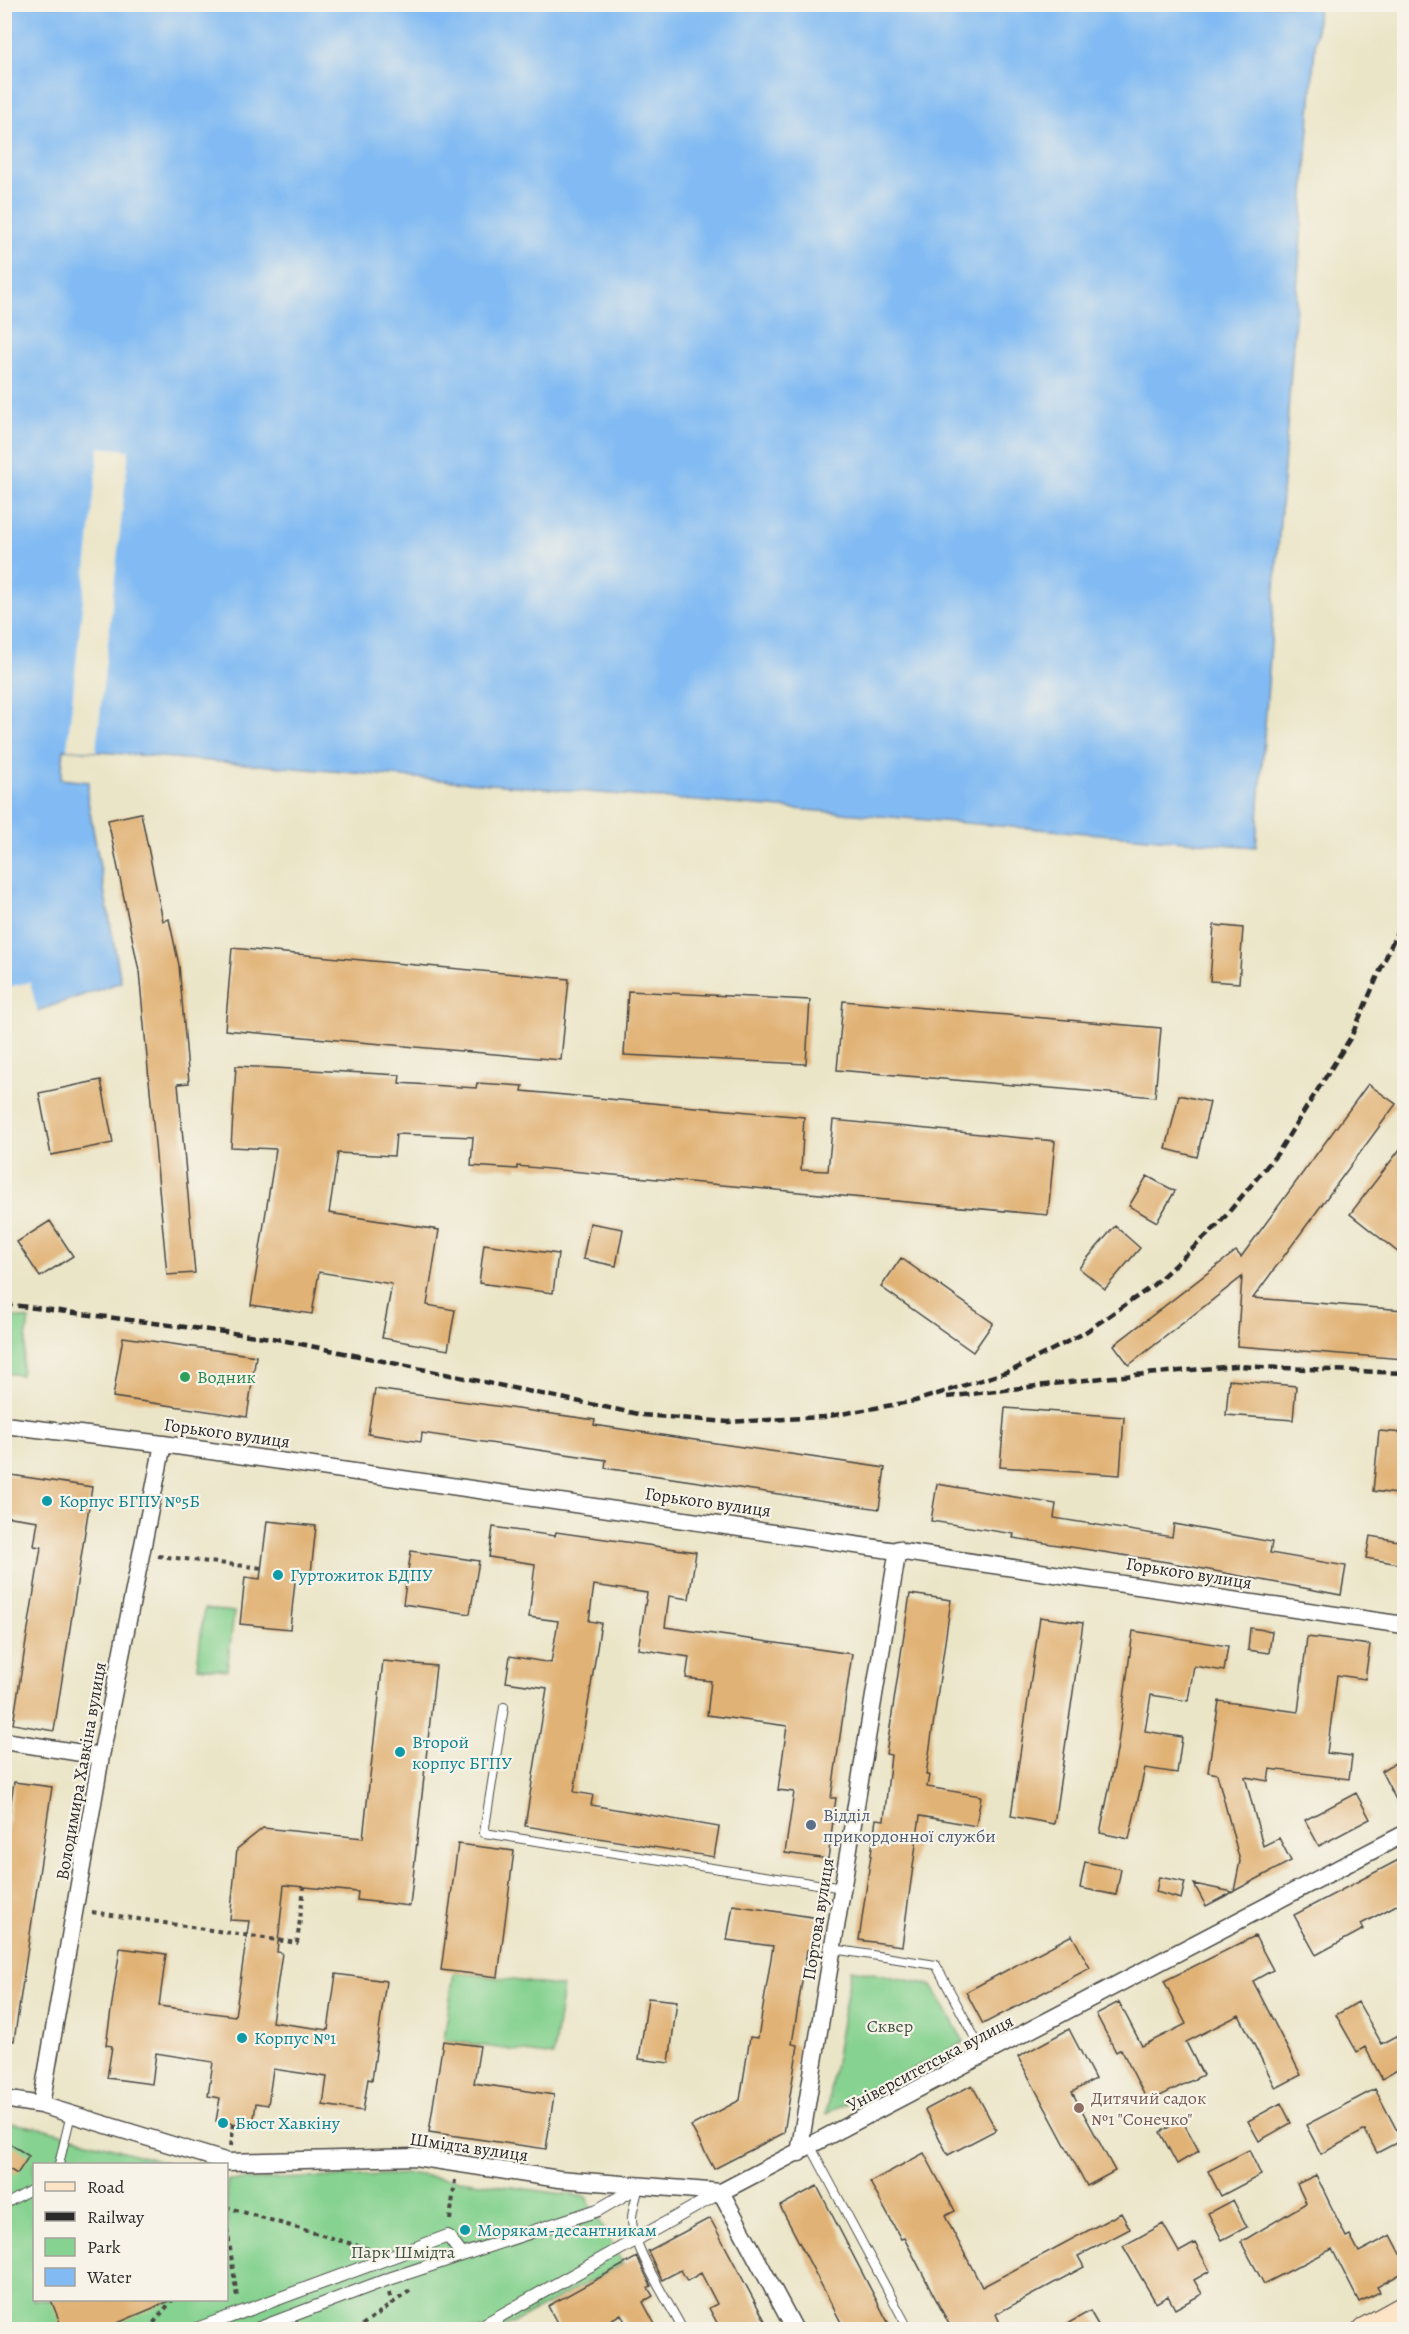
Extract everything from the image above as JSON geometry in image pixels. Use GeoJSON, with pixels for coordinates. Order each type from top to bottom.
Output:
{"type":"FeatureCollection","features":[{"type":"Feature","properties":{"kind":"main road"},"geometry":{"type":"LineString","coordinates":[[1364,2330],[1404,2308]]}},
{"type":"Feature","properties":{"kind":"street","name":"Горького вулиця"},"geometry":{"type":"LineString","coordinates":[[4,1425],[163,1444],[898,1549],[1404,1625]]}},
{"type":"Feature","properties":{"kind":"street","name":"Володимира Хавкіна вулиця"},"geometry":{"type":"LineString","coordinates":[[41,2105],[101,1756],[163,1444]]}},
{"type":"Feature","properties":{"kind":"street","name":"Портова вулиця"},"geometry":{"type":"LineString","coordinates":[[805,2150],[833,1949],[898,1549]]}},
{"type":"Feature","properties":{"kind":"street"},"geometry":{"type":"LineString","coordinates":[[4,1742],[101,1756]]}},
{"type":"Feature","properties":{"kind":"street","name":"Університетська вулиця"},"geometry":{"type":"LineString","coordinates":[[475,2330],[638,2241],[722,2192],[1404,1834]]}},
{"type":"Feature","properties":{"kind":"street","name":"Шмідта вулиця"},"geometry":{"type":"LineString","coordinates":[[4,2099],[41,2105],[228,2162],[415,2157],[559,2179],[722,2192]]}},
{"type":"Feature","properties":{"kind":"street"},"geometry":{"type":"LineString","coordinates":[[254,2330],[386,2280],[598,2210],[639,2186]]}},
{"type":"Feature","properties":{"kind":"street"},"geometry":{"type":"LineString","coordinates":[[722,2192],[795,2330]]}},
{"type":"Feature","properties":{"kind":"street"},"geometry":{"type":"LineString","coordinates":[[194,2330],[448,2236],[462,2255]]}},
{"type":"Feature","properties":{"kind":"lane"},"geometry":{"type":"LineString","coordinates":[[504,1707],[484,1833],[843,1888]]}},
{"type":"Feature","properties":{"kind":"lane"},"geometry":{"type":"LineString","coordinates":[[833,1949],[936,1965],[984,2056]]}},
{"type":"Feature","properties":{"kind":"lane"},"geometry":{"type":"LineString","coordinates":[[59,2163],[71,2114]]}},
{"type":"Feature","properties":{"kind":"lane"},"geometry":{"type":"LineString","coordinates":[[805,2150],[909,2330]]}},
{"type":"Feature","properties":{"kind":"lane"},"geometry":{"type":"LineString","coordinates":[[639,2186],[632,2219],[638,2241],[683,2330]]}},
{"type":"Feature","properties":{"kind":"lane"},"geometry":{"type":"LineString","coordinates":[[4,2205],[33,2189]]}},
{"type":"Feature","properties":{"kind":"path"},"geometry":{"type":"LineString","coordinates":[[141,1555],[262,1568]]}},
{"type":"Feature","properties":{"kind":"path"},"geometry":{"type":"LineString","coordinates":[[76,1910],[297,1943],[303,1887]]}},
{"type":"Feature","properties":{"kind":"path"},"geometry":{"type":"LineString","coordinates":[[448,2236],[457,2163]]}},
{"type":"Feature","properties":{"kind":"path"},"geometry":{"type":"LineString","coordinates":[[228,2207],[369,2248],[378,2260]]}},
{"type":"Feature","properties":{"kind":"path"},"geometry":{"type":"LineString","coordinates":[[228,2234],[239,2312]]}},
{"type":"Feature","properties":{"kind":"path"},"geometry":{"type":"LineString","coordinates":[[386,2280],[392,2304]]}},
{"type":"Feature","properties":{"kind":"path"},"geometry":{"type":"LineString","coordinates":[[355,2330],[418,2285]]}},
{"type":"Feature","properties":{"kind":"path"},"geometry":{"type":"LineString","coordinates":[[148,2330],[171,2301]]}},
{"type":"Feature","properties":{"kind":"green space"},"geometry":{"type":"Polygon","coordinates":[[[5,1316],[29,1319],[21,1375],[5,1373],[5,1316]]]}},
{"type":"Feature","properties":{"kind":"green space"},"geometry":{"type":"Polygon","coordinates":[[[204,1609],[234,1612],[227,1670],[197,1667],[204,1609]]]}},
{"type":"Feature","properties":{"kind":"green space","name":"Сквер"},"geometry":{"type":"Polygon","coordinates":[[[851,1969],[932,1985],[964,2042],[826,2114],[851,1969]]]}},
{"type":"Feature","properties":{"kind":"green space"},"geometry":{"type":"Polygon","coordinates":[[[454,1972],[563,1987],[553,2056],[444,2040],[454,1972]]]}},
{"type":"Feature","properties":{"kind":"green space","name":"Парк Шмідта"},"geometry":{"type":"Polygon","coordinates":[[[4,2122],[46,2129],[165,2163],[33,2163],[33,2301],[228,2301],[228,2181],[413,2174],[586,2197],[623,2264],[501,2329],[5,2329],[4,2122]]]}},
{"type":"Feature","properties":{"kind":"water"},"geometry":{"type":"Polygon","coordinates":[[[4,5],[1318,5],[1256,847],[64,749],[61,779],[89,782],[87,796],[121,982],[5,1022],[4,5]]]}},
{"type":"Feature","properties":{"kind":"pier"},"geometry":{"type":"Polygon","coordinates":[[[99,447],[129,450],[96,751],[67,749],[99,447]]]}},
{"type":"Feature","properties":{"kind":"pier"},"geometry":{"type":"Polygon","coordinates":[[[30,982],[38,1013],[4,1025],[5,988],[30,982]]]}},
{"type":"Feature","properties":{"kind":"building"},"geometry":{"type":"Polygon","coordinates":[[[141,813],[163,921],[169,919],[179,965],[189,1083],[178,1084],[195,1273],[167,1275],[139,971],[108,820],[141,813]]]}},
{"type":"Feature","properties":{"kind":"building"},"geometry":{"type":"Polygon","coordinates":[[[1214,925],[1243,928],[1239,983],[1210,981],[1214,925]]]}},
{"type":"Feature","properties":{"kind":"building"},"geometry":{"type":"Polygon","coordinates":[[[232,948],[569,979],[561,1060],[225,1030],[232,948]]]}},
{"type":"Feature","properties":{"kind":"building"},"geometry":{"type":"Polygon","coordinates":[[[628,991],[810,1000],[806,1064],[624,1055],[628,991]]]}},
{"type":"Feature","properties":{"kind":"building"},"geometry":{"type":"Polygon","coordinates":[[[843,1001],[1161,1028],[1155,1097],[837,1070],[843,1001]]]}},
{"type":"Feature","properties":{"kind":"building"},"geometry":{"type":"Polygon","coordinates":[[[236,1066],[400,1075],[399,1083],[476,1088],[477,1083],[523,1086],[522,1091],[804,1117],[801,1170],[828,1171],[833,1120],[1055,1141],[1048,1215],[517,1166],[517,1169],[471,1166],[473,1137],[396,1134],[394,1156],[338,1153],[329,1213],[439,1230],[427,1305],[455,1310],[448,1350],[382,1338],[392,1284],[319,1272],[312,1314],[251,1305],[276,1149],[231,1147],[236,1066]]]}},
{"type":"Feature","properties":{"kind":"building"},"geometry":{"type":"Polygon","coordinates":[[[101,1080],[113,1143],[51,1155],[39,1093],[101,1080]]]}},
{"type":"Feature","properties":{"kind":"building"},"geometry":{"type":"Polygon","coordinates":[[[1368,1084],[1396,1104],[1253,1298],[1404,1310],[1404,1359],[1237,1346],[1242,1277],[1129,1365],[1114,1345],[1236,1251],[1241,1257],[1368,1084]]]}},
{"type":"Feature","properties":{"kind":"building"},"geometry":{"type":"Polygon","coordinates":[[[1179,1095],[1210,1102],[1197,1157],[1166,1149],[1179,1095]]]}},
{"type":"Feature","properties":{"kind":"building"},"geometry":{"type":"Polygon","coordinates":[[[1404,1144],[1404,1257],[1350,1214],[1404,1144]]]}},
{"type":"Feature","properties":{"kind":"building"},"geometry":{"type":"Polygon","coordinates":[[[1147,1176],[1175,1191],[1157,1222],[1129,1206],[1147,1176]]]}},
{"type":"Feature","properties":{"kind":"building"},"geometry":{"type":"Polygon","coordinates":[[[50,1221],[73,1256],[40,1277],[17,1242],[50,1221]]]}},
{"type":"Feature","properties":{"kind":"building"},"geometry":{"type":"Polygon","coordinates":[[[590,1223],[623,1229],[616,1266],[583,1259],[590,1223]]]}},
{"type":"Feature","properties":{"kind":"building"},"geometry":{"type":"Polygon","coordinates":[[[1115,1226],[1140,1248],[1105,1289],[1079,1268],[1115,1226]]]}},
{"type":"Feature","properties":{"kind":"building"},"geometry":{"type":"Polygon","coordinates":[[[484,1244],[558,1254],[553,1293],[479,1283],[484,1244]]]}},
{"type":"Feature","properties":{"kind":"building"},"geometry":{"type":"Polygon","coordinates":[[[901,1258],[993,1323],[973,1352],[881,1287],[901,1258]]]}},
{"type":"Feature","properties":{"kind":"building","name":"Водник"},"geometry":{"type":"Polygon","coordinates":[[[123,1337],[256,1356],[247,1417],[113,1397],[123,1337]]]}},
{"type":"Feature","properties":{"kind":"building"},"geometry":{"type":"Polygon","coordinates":[[[1229,1380],[1296,1386],[1293,1420],[1226,1415],[1229,1380]]]}},
{"type":"Feature","properties":{"kind":"building"},"geometry":{"type":"Polygon","coordinates":[[[375,1389],[595,1420],[594,1425],[885,1468],[879,1509],[605,1468],[606,1460],[422,1433],[421,1442],[368,1434],[375,1389]]]}},
{"type":"Feature","properties":{"kind":"building"},"geometry":{"type":"Polygon","coordinates":[[[1005,1408],[1124,1417],[1120,1475],[1000,1467],[1005,1408]]]}},
{"type":"Feature","properties":{"kind":"building"},"geometry":{"type":"Polygon","coordinates":[[[1379,1431],[1404,1433],[1404,1495],[1373,1491],[1379,1431]]]}},
{"type":"Feature","properties":{"kind":"building"},"geometry":{"type":"Polygon","coordinates":[[[4,1474],[92,1487],[54,1731],[13,1724],[41,1547],[34,1546],[38,1521],[4,1516],[4,1474]]]}},
{"type":"Feature","properties":{"kind":"building"},"geometry":{"type":"Polygon","coordinates":[[[937,1484],[1056,1504],[1054,1518],[1172,1537],[1174,1524],[1272,1542],[1270,1553],[1346,1566],[1341,1595],[1167,1562],[1013,1538],[1014,1534],[931,1521],[937,1484]]]}},
{"type":"Feature","properties":{"kind":"building","name":"Гуртожиток БДПУ"},"geometry":{"type":"Polygon","coordinates":[[[267,1521],[316,1526],[311,1573],[296,1572],[290,1629],[240,1624],[245,1577],[260,1579],[267,1521]]]}},
{"type":"Feature","properties":{"kind":"building"},"geometry":{"type":"Polygon","coordinates":[[[493,1527],[555,1536],[556,1532],[696,1552],[689,1599],[669,1596],[665,1627],[852,1654],[831,1798],[836,1798],[828,1859],[785,1853],[794,1792],[778,1790],[787,1726],[707,1715],[711,1681],[686,1678],[689,1657],[638,1649],[647,1593],[594,1585],[589,1621],[601,1623],[574,1792],[593,1795],[591,1805],[719,1827],[714,1857],[525,1826],[547,1688],[506,1682],[510,1656],[551,1663],[558,1621],[529,1617],[535,1564],[489,1557],[493,1527]]]}},
{"type":"Feature","properties":{"kind":"building"},"geometry":{"type":"Polygon","coordinates":[[[1370,1536],[1404,1542],[1404,1565],[1366,1558],[1370,1536]]]}},
{"type":"Feature","properties":{"kind":"building"},"geometry":{"type":"Polygon","coordinates":[[[411,1551],[479,1561],[470,1614],[403,1604],[411,1551]]]}},
{"type":"Feature","properties":{"kind":"building"},"geometry":{"type":"Polygon","coordinates":[[[910,1594],[951,1600],[926,1775],[929,1775],[927,1787],[981,1796],[976,1826],[920,1816],[902,1946],[859,1940],[876,1819],[884,1820],[891,1755],[886,1754],[910,1594]]]}},
{"type":"Feature","properties":{"kind":"building"},"geometry":{"type":"Polygon","coordinates":[[[1040,1617],[1083,1623],[1054,1824],[1011,1816],[1040,1617]]]}},
{"type":"Feature","properties":{"kind":"building"},"geometry":{"type":"Polygon","coordinates":[[[1250,1628],[1272,1631],[1269,1653],[1248,1650],[1250,1628]]]}},
{"type":"Feature","properties":{"kind":"building"},"geometry":{"type":"Polygon","coordinates":[[[1133,1631],[1228,1646],[1224,1671],[1194,1666],[1188,1701],[1151,1695],[1145,1731],[1182,1737],[1177,1773],[1145,1768],[1129,1839],[1100,1833],[1117,1751],[1133,1631]]]}},
{"type":"Feature","properties":{"kind":"building"},"geometry":{"type":"Polygon","coordinates":[[[1307,1637],[1370,1645],[1365,1679],[1337,1675],[1327,1753],[1352,1756],[1349,1779],[1270,1769],[1268,1781],[1245,1777],[1263,1846],[1279,1838],[1291,1861],[1234,1891],[1240,1861],[1217,1774],[1208,1772],[1219,1701],[1298,1712],[1307,1637]]]}},
{"type":"Feature","properties":{"kind":"building"},"geometry":{"type":"Polygon","coordinates":[[[383,1661],[436,1666],[410,1906],[357,1900],[358,1892],[284,1885],[277,1952],[282,1953],[272,2022],[328,2030],[336,1974],[386,1981],[372,2080],[368,2079],[363,2111],[323,2105],[327,2077],[273,2069],[268,2105],[256,2103],[253,2126],[216,2121],[220,2098],[208,2096],[213,2062],[156,2053],[152,2084],[107,2078],[112,2046],[106,2045],[120,1948],[166,1954],[159,2006],[235,2016],[249,1921],[230,1920],[237,1849],[263,1828],[363,1838],[383,1661]]]}},
{"type":"Feature","properties":{"kind":"building"},"geometry":{"type":"Polygon","coordinates":[[[1404,1758],[1404,1815],[1381,1771],[1404,1758]]]}},
{"type":"Feature","properties":{"kind":"building"},"geometry":{"type":"Polygon","coordinates":[[[14,1782],[52,1787],[14,2041],[4,2040],[4,1848],[14,1782]]]}},
{"type":"Feature","properties":{"kind":"building"},"geometry":{"type":"Polygon","coordinates":[[[1356,1793],[1370,1819],[1319,1846],[1305,1820],[1356,1793]]]}},
{"type":"Feature","properties":{"kind":"building"},"geometry":{"type":"Polygon","coordinates":[[[458,1844],[514,1851],[498,1977],[441,1970],[458,1844]]]}},
{"type":"Feature","properties":{"kind":"building"},"geometry":{"type":"Polygon","coordinates":[[[1404,1857],[1404,1901],[1361,1924],[1364,1929],[1316,1955],[1294,1915],[1404,1857]]]}},
{"type":"Feature","properties":{"kind":"building"},"geometry":{"type":"Polygon","coordinates":[[[1085,1862],[1121,1869],[1116,1895],[1080,1888],[1085,1862]]]}},
{"type":"Feature","properties":{"kind":"building"},"geometry":{"type":"Polygon","coordinates":[[[1159,1877],[1185,1882],[1181,1899],[1156,1892],[1159,1877]]]}},
{"type":"Feature","properties":{"kind":"building"},"geometry":{"type":"Polygon","coordinates":[[[1194,1884],[1233,1892],[1206,1906],[1194,1884]]]}},
{"type":"Feature","properties":{"kind":"building"},"geometry":{"type":"Polygon","coordinates":[[[733,1905],[818,1918],[813,1951],[807,1950],[792,2044],[798,2045],[784,2133],[714,2169],[691,2126],[740,2100],[750,2037],[758,2038],[773,1946],[727,1940],[733,1905]]]}},
{"type":"Feature","properties":{"kind":"building"},"geometry":{"type":"Polygon","coordinates":[[[1072,1935],[1090,1968],[983,2024],[966,1992],[1072,1935]]]}},
{"type":"Feature","properties":{"kind":"building"},"geometry":{"type":"Polygon","coordinates":[[[1255,1936],[1273,1970],[1253,1981],[1301,2075],[1276,2088],[1239,2015],[1186,2042],[1203,2075],[1148,2102],[1121,2049],[1116,2052],[1096,2014],[1119,2002],[1142,2046],[1186,2024],[1164,1981],[1255,1936]]]}},
{"type":"Feature","properties":{"kind":"building"},"geometry":{"type":"Polygon","coordinates":[[[648,1998],[677,2001],[669,2063],[639,2059],[648,1998]]]}},
{"type":"Feature","properties":{"kind":"building"},"geometry":{"type":"Polygon","coordinates":[[[1358,2002],[1382,2044],[1404,2032],[1404,2066],[1382,2079],[1365,2047],[1357,2052],[1336,2015],[1358,2002]]]}},
{"type":"Feature","properties":{"kind":"building"},"geometry":{"type":"Polygon","coordinates":[[[1069,2029],[1095,2079],[1072,2092],[1115,2171],[1087,2186],[1018,2057],[1069,2029]]]}},
{"type":"Feature","properties":{"kind":"building"},"geometry":{"type":"Polygon","coordinates":[[[443,2041],[480,2046],[474,2083],[554,2095],[546,2149],[429,2132],[443,2041]]]}},
{"type":"Feature","properties":{"kind":"building"},"geometry":{"type":"Polygon","coordinates":[[[972,2085],[996,2130],[948,2155],[925,2110],[972,2085]]]}},
{"type":"Feature","properties":{"kind":"building"},"geometry":{"type":"Polygon","coordinates":[[[1375,2089],[1402,2140],[1377,2153],[1365,2130],[1321,2154],[1306,2125],[1375,2089]]]}},
{"type":"Feature","properties":{"kind":"building"},"geometry":{"type":"Polygon","coordinates":[[[1281,2103],[1291,2123],[1259,2141],[1248,2121],[1281,2103]]]}},
{"type":"Feature","properties":{"kind":"building"},"geometry":{"type":"Polygon","coordinates":[[[1182,2120],[1199,2151],[1177,2164],[1160,2132],[1182,2120]]]}},
{"type":"Feature","properties":{"kind":"building"},"geometry":{"type":"Polygon","coordinates":[[[4,2140],[29,2156],[17,2174],[4,2166],[4,2140]]]}},
{"type":"Feature","properties":{"kind":"building"},"geometry":{"type":"Polygon","coordinates":[[[1249,2150],[1261,2175],[1221,2196],[1208,2171],[1249,2150]]]}},
{"type":"Feature","properties":{"kind":"building"},"geometry":{"type":"Polygon","coordinates":[[[924,2153],[955,2211],[945,2216],[982,2287],[1121,2213],[1130,2229],[1078,2256],[1084,2267],[996,2314],[1003,2330],[952,2330],[904,2238],[901,2239],[870,2182],[924,2153]]]}},
{"type":"Feature","properties":{"kind":"building"},"geometry":{"type":"Polygon","coordinates":[[[1316,2175],[1346,2237],[1350,2235],[1359,2252],[1391,2235],[1404,2260],[1404,2272],[1377,2287],[1380,2292],[1359,2302],[1332,2249],[1264,2284],[1241,2242],[1306,2203],[1297,2184],[1316,2175]]]}},
{"type":"Feature","properties":{"kind":"building"},"geometry":{"type":"Polygon","coordinates":[[[817,2186],[892,2330],[845,2330],[780,2206],[817,2186]]]}},
{"type":"Feature","properties":{"kind":"building"},"geometry":{"type":"Polygon","coordinates":[[[1233,2200],[1247,2227],[1222,2240],[1208,2213],[1233,2200]]]}},
{"type":"Feature","properties":{"kind":"building"},"geometry":{"type":"Polygon","coordinates":[[[710,2218],[770,2330],[721,2330],[709,2308],[717,2304],[701,2273],[687,2281],[681,2270],[662,2280],[648,2251],[710,2218]]]}},
{"type":"Feature","properties":{"kind":"building"},"geometry":{"type":"Polygon","coordinates":[[[1163,2224],[1179,2252],[1195,2243],[1210,2271],[1194,2280],[1202,2294],[1175,2309],[1168,2296],[1156,2303],[1123,2246],[1163,2224]]]}},
{"type":"Feature","properties":{"kind":"building"},"geometry":{"type":"Polygon","coordinates":[[[637,2257],[651,2286],[648,2288],[653,2296],[643,2302],[658,2330],[629,2330],[621,2314],[593,2330],[561,2330],[548,2306],[637,2257]]]}},
{"type":"Feature","properties":{"kind":"building"},"geometry":{"type":"Polygon","coordinates":[[[51,2301],[170,2301],[101,2330],[63,2330],[51,2301]]]}},
{"type":"Feature","properties":{"kind":"building"},"geometry":{"type":"Polygon","coordinates":[[[1090,2311],[1101,2330],[1056,2330],[1090,2311]]]}},
{"type":"Feature","properties":{"kind":"railway"},"geometry":{"type":"LineString","coordinates":[[4,1304],[272,1338],[643,1415],[728,1422],[824,1417],[915,1401],[1013,1370],[1084,1333],[1151,1287],[1218,1225],[1277,1154],[1351,1037],[1404,916]]}},
{"type":"Feature","properties":{"kind":"railway"},"geometry":{"type":"LineString","coordinates":[[947,1397],[1102,1378],[1235,1366],[1404,1373]]}},
{"type":"Feature","properties":{"kind":"place","name":"Водник"},"geometry":{"type":"Point","coordinates":[185,1377]}},
{"type":"Feature","properties":{"kind":"place","name":"Корпус БГПУ №5Б"},"geometry":{"type":"Point","coordinates":[47,1501]}},
{"type":"Feature","properties":{"kind":"place","name":"Гуртожиток БДПУ"},"geometry":{"type":"Point","coordinates":[278,1575]}},
{"type":"Feature","properties":{"kind":"place","name":"Второй корпус БГПУ"},"geometry":{"type":"Point","coordinates":[400,1752]}},
{"type":"Feature","properties":{"kind":"place","name":"Відділ прикордонної служби"},"geometry":{"type":"Point","coordinates":[811,1825]}},
{"type":"Feature","properties":{"kind":"place","name":"Корпус №1"},"geometry":{"type":"Point","coordinates":[242,2038]}},
{"type":"Feature","properties":{"kind":"place","name":"Дитячий садок №1 \"Сонечко\""},"geometry":{"type":"Point","coordinates":[1079,2108]}},
{"type":"Feature","properties":{"kind":"place","name":"Бюст Хавкіну"},"geometry":{"type":"Point","coordinates":[223,2123]}},
{"type":"Feature","properties":{"kind":"place","name":"Морякам-десантникам"},"geometry":{"type":"Point","coordinates":[465,2230]}}]}
